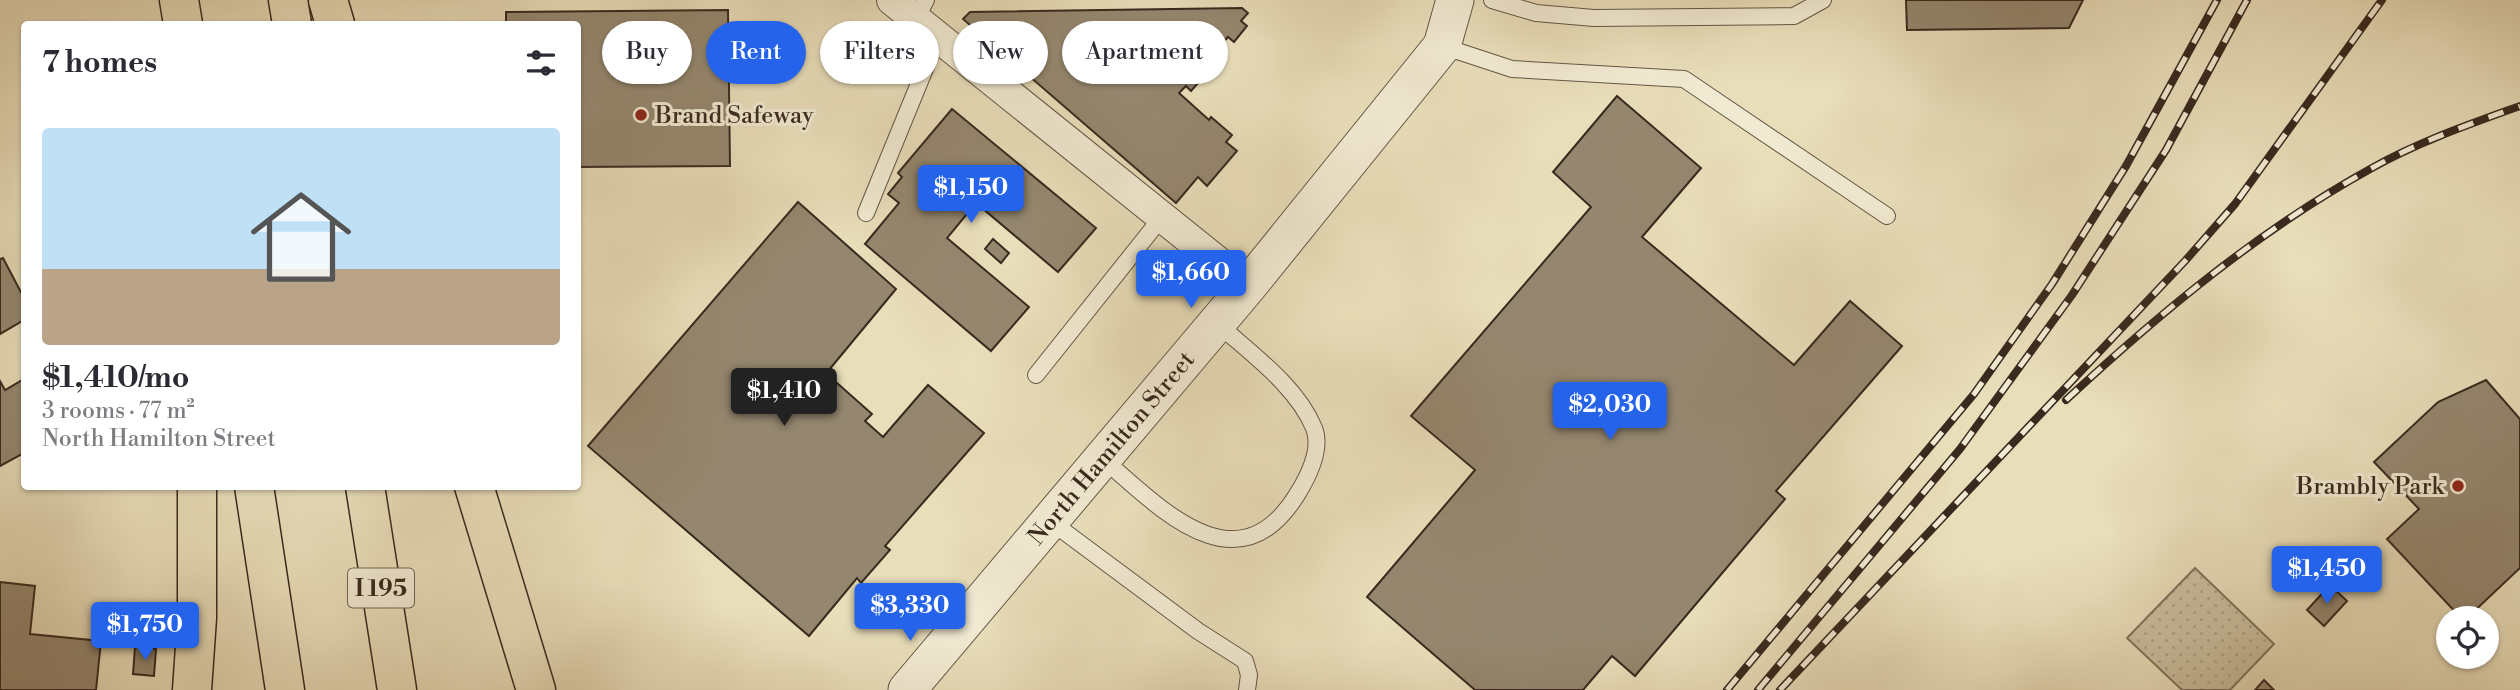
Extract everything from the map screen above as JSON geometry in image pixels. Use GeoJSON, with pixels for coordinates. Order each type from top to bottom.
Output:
{"type":"FeatureCollection","features":[{"type":"Feature","properties":{"kind":"highway"},"geometry":{"type":"LineString","coordinates":[[179,0],[182,21]]}},
{"type":"Feature","properties":{"kind":"highway"},"geometry":{"type":"LineString","coordinates":[[288,0],[292,21]]}},
{"type":"Feature","properties":{"kind":"highway"},"geometry":{"type":"LineString","coordinates":[[328,0],[334,21]]}},
{"type":"Feature","properties":{"kind":"highway"},"geometry":{"type":"LineString","coordinates":[[192,690],[197,618],[197,490]]}},
{"type":"Feature","properties":{"kind":"highway"},"geometry":{"type":"LineString","coordinates":[[255,490],[285,690]]}},
{"type":"Feature","properties":{"kind":"highway","name":"I 195"},"geometry":{"type":"LineString","coordinates":[[366,490],[397,690]]}},
{"type":"Feature","properties":{"kind":"highway"},"geometry":{"type":"LineString","coordinates":[[475,490],[536,690]]}},
{"type":"Feature","properties":{"kind":"street"},"geometry":{"type":"LineString","coordinates":[[892,0],[927,19],[1248,286]]}},
{"type":"Feature","properties":{"kind":"street","name":"North Hamilton Street"},"geometry":{"type":"LineString","coordinates":[[907,690],[1248,286],[1442,46],[1455,0]]}},
{"type":"Feature","properties":{"kind":"lane"},"geometry":{"type":"LineString","coordinates":[[1492,0],[1536,13],[1579,17],[1794,16],[1823,0]]}},
{"type":"Feature","properties":{"kind":"lane"},"geometry":{"type":"LineString","coordinates":[[1579,0],[1579,17]]}},
{"type":"Feature","properties":{"kind":"lane"},"geometry":{"type":"LineString","coordinates":[[866,213],[927,19]]}},
{"type":"Feature","properties":{"kind":"lane"},"geometry":{"type":"LineString","coordinates":[[1442,46],[1513,69],[1684,79],[1887,216]]}},
{"type":"Feature","properties":{"kind":"lane"},"geometry":{"type":"LineString","coordinates":[[1036,374],[1162,217]]}},
{"type":"Feature","properties":{"kind":"lane"},"geometry":{"type":"LineString","coordinates":[[1103,459],[1161,509],[1198,533],[1234,539],[1250,537],[1268,528],[1292,504],[1312,464],[1317,444],[1315,431],[1297,398],[1217,323]]}},
{"type":"Feature","properties":{"kind":"lane"},"geometry":{"type":"LineString","coordinates":[[1050,522],[1198,631],[1245,661],[1249,675],[1247,690]]}},
{"type":"Feature","properties":{"kind":"shaded area"},"geometry":{"type":"Polygon","coordinates":[[[2195,568],[2274,644],[2230,690],[2182,690],[2127,638],[2195,568]]]}},
{"type":"Feature","properties":{"kind":"building"},"geometry":{"type":"Polygon","coordinates":[[[1906,0],[2083,0],[2069,28],[1907,30],[1906,0]]]}},
{"type":"Feature","properties":{"kind":"building"},"geometry":{"type":"Polygon","coordinates":[[[1242,8],[1248,13],[1241,21],[1247,26],[1234,42],[1228,37],[1228,21],[1062,21],[1062,84],[1197,84],[1191,91],[1186,86],[1179,93],[1209,120],[1211,117],[1232,135],[1226,142],[1237,151],[1207,186],[1198,177],[1176,203],[1038,84],[1048,84],[1048,21],[965,21],[963,19],[970,12],[1242,8]]]}},
{"type":"Feature","properties":{"kind":"building"},"geometry":{"type":"Polygon","coordinates":[[[728,10],[728,21],[706,21],[706,84],[729,84],[730,166],[581,167],[581,21],[506,21],[506,12],[728,10]]]}},
{"type":"Feature","properties":{"kind":"building"},"geometry":{"type":"Polygon","coordinates":[[[1617,96],[1701,168],[1642,237],[1794,365],[1850,301],[1902,346],[1776,491],[1785,499],[1635,676],[1612,656],[1583,690],[1475,690],[1367,597],[1475,470],[1411,416],[1591,207],[1553,172],[1617,96]]]}},
{"type":"Feature","properties":{"kind":"building"},"geometry":{"type":"Polygon","coordinates":[[[952,109],[1096,228],[1058,272],[976,203],[947,238],[1029,307],[991,351],[865,244],[899,203],[888,194],[902,177],[898,173],[952,109]]]}},
{"type":"Feature","properties":{"kind":"building"},"geometry":{"type":"Polygon","coordinates":[[[798,202],[896,289],[819,382],[828,390],[836,382],[872,414],[865,421],[883,437],[928,385],[984,433],[885,546],[890,550],[861,583],[857,578],[809,636],[588,446],[798,202]]]}},
{"type":"Feature","properties":{"kind":"building"},"geometry":{"type":"Polygon","coordinates":[[[993,239],[1009,253],[1001,263],[985,249],[993,239]]]}},
{"type":"Feature","properties":{"kind":"building"},"geometry":{"type":"Polygon","coordinates":[[[3,258],[21,292],[21,322],[0,334],[0,259],[3,258]]]}},
{"type":"Feature","properties":{"kind":"building","name":"Brambly Park"},"geometry":{"type":"Polygon","coordinates":[[[2486,380],[2520,419],[2520,568],[2480,606],[2450,606],[2387,539],[2419,509],[2374,462],[2438,402],[2486,380]]]}},
{"type":"Feature","properties":{"kind":"building"},"geometry":{"type":"Polygon","coordinates":[[[0,381],[5,390],[21,381],[21,455],[0,466],[0,381]]]}},
{"type":"Feature","properties":{"kind":"building"},"geometry":{"type":"Polygon","coordinates":[[[0,582],[35,586],[30,634],[101,641],[96,690],[0,690],[0,582]]]}},
{"type":"Feature","properties":{"kind":"building"},"geometry":{"type":"Polygon","coordinates":[[[2330,585],[2347,601],[2324,626],[2307,610],[2330,585]]]}},
{"type":"Feature","properties":{"kind":"building"},"geometry":{"type":"Polygon","coordinates":[[[135,647],[156,649],[154,676],[133,674],[135,647]]]}},
{"type":"Feature","properties":{"kind":"building"},"geometry":{"type":"Polygon","coordinates":[[[2264,680],[2274,690],[2255,690],[2264,680]]]}},
{"type":"Feature","properties":{"kind":"railway"},"geometry":{"type":"LineString","coordinates":[[1727,690],[1974,394],[2052,284],[2126,166],[2217,0]]}},
{"type":"Feature","properties":{"kind":"railway"},"geometry":{"type":"LineString","coordinates":[[1758,690],[1960,449],[2072,295],[2166,150],[2247,0]]}},
{"type":"Feature","properties":{"kind":"railway"},"geometry":{"type":"LineString","coordinates":[[1780,690],[2185,261],[2235,204],[2382,0]]}},
{"type":"Feature","properties":{"kind":"railway"},"geometry":{"type":"LineString","coordinates":[[2066,400],[2212,275],[2330,192],[2408,150],[2520,106]]}},
{"type":"Feature","properties":{"kind":"place","name":"Brand Safeway"},"geometry":{"type":"Point","coordinates":[641,115]}},
{"type":"Feature","properties":{"kind":"place","name":"Brambly Park"},"geometry":{"type":"Point","coordinates":[2458,486]}}]}
